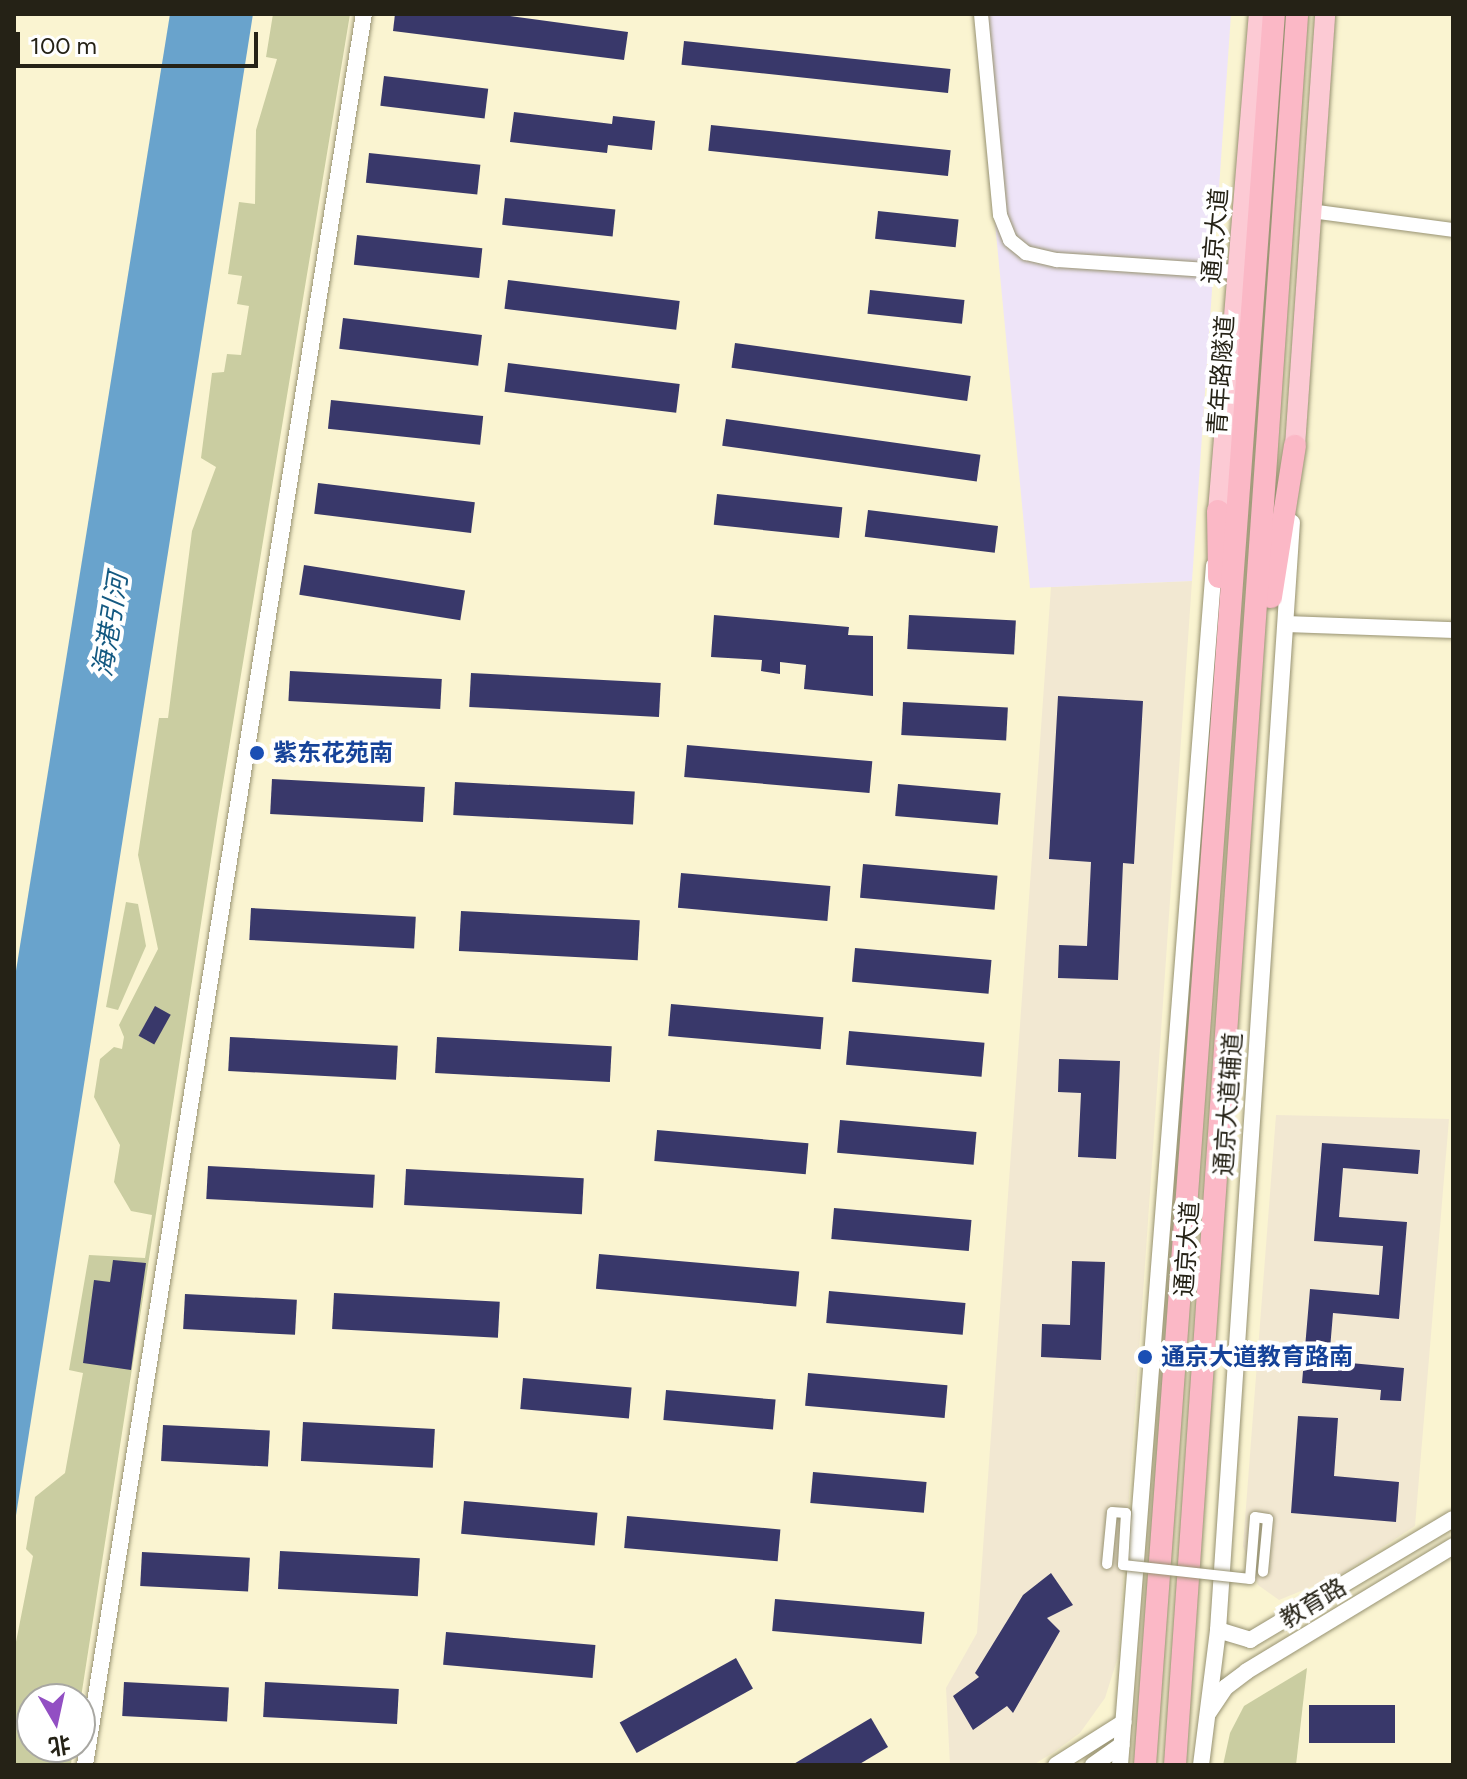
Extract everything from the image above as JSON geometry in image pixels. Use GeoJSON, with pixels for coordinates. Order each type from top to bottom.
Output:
{"type":"FeatureCollection","features":[{"type":"Feature","properties":{"kind":"highway","name":"青年路隧道"},"geometry":{"type":"LineString","coordinates":[[1220,739],[1274,14]]}},
{"type":"Feature","properties":{"kind":"highway"},"geometry":{"type":"LineString","coordinates":[[1249,737],[1297,14]]}},
{"type":"Feature","properties":{"kind":"highway"},"geometry":{"type":"LineString","coordinates":[[1249,737],[1295,446]]}},
{"type":"Feature","properties":{"kind":"highway"},"geometry":{"type":"LineString","coordinates":[[1218,511],[1220,739]]}},
{"type":"Feature","properties":{"kind":"highway","name":"通京大道"},"geometry":{"type":"LineString","coordinates":[[1175,1765],[1249,737]]}},
{"type":"Feature","properties":{"kind":"highway","name":"通京大道"},"geometry":{"type":"LineString","coordinates":[[1145,1765],[1220,739]]}},
{"type":"Feature","properties":{"kind":"main road","name":"通京大道"},"geometry":{"type":"LineString","coordinates":[[1218,511],[1259,14]]}},
{"type":"Feature","properties":{"kind":"main road"},"geometry":{"type":"LineString","coordinates":[[1295,446],[1325,14]]}},
{"type":"Feature","properties":{"kind":"street"},"geometry":{"type":"LineString","coordinates":[[85,1765],[364,14]]}},
{"type":"Feature","properties":{"kind":"street"},"geometry":{"type":"LineString","coordinates":[[981,14],[1000,215],[1010,240],[1026,253],[1057,260],[1238,272]]}},
{"type":"Feature","properties":{"kind":"street"},"geometry":{"type":"LineString","coordinates":[[1311,211],[1453,230]]}},
{"type":"Feature","properties":{"kind":"street","name":"通京大道辅道"},"geometry":{"type":"LineString","coordinates":[[1201,1765],[1218,1630],[1287,624],[1295,446]]}},
{"type":"Feature","properties":{"kind":"street"},"geometry":{"type":"LineString","coordinates":[[1120,1765],[1218,511]]}},
{"type":"Feature","properties":{"kind":"street"},"geometry":{"type":"LineString","coordinates":[[1287,624],[1453,630]]}},
{"type":"Feature","properties":{"kind":"street"},"geometry":{"type":"LineString","coordinates":[[1107,1564],[1112,1512],[1126,1513],[1123,1565],[1250,1579],[1255,1517],[1268,1519],[1263,1572]]}},
{"type":"Feature","properties":{"kind":"street","name":"教育路"},"geometry":{"type":"LineString","coordinates":[[1218,1630],[1250,1640],[1453,1519]]}},
{"type":"Feature","properties":{"kind":"street","name":"教育路"},"geometry":{"type":"LineString","coordinates":[[1208,1713],[1226,1687],[1247,1671],[1453,1546]]}},
{"type":"Feature","properties":{"kind":"street"},"geometry":{"type":"LineString","coordinates":[[1056,1765],[1124,1722]]}},
{"type":"Feature","properties":{"kind":"street"},"geometry":{"type":"LineString","coordinates":[[1093,1765],[1122,1745]]}},
{"type":"Feature","properties":{"kind":"shaded area"},"geometry":{"type":"Polygon","coordinates":[[[975,14],[1231,14],[1192,581],[1030,588],[975,14]]]}},
{"type":"Feature","properties":{"kind":"shaded area"},"geometry":{"type":"Polygon","coordinates":[[[1192,581],[1118,1657],[1105,1698],[1080,1733],[1054,1752],[1033,1765],[950,1765],[946,1688],[977,1633],[1051,587],[1192,581]]]}},
{"type":"Feature","properties":{"kind":"shaded area"},"geometry":{"type":"Polygon","coordinates":[[[1276,1115],[1449,1119],[1415,1526],[1340,1575],[1279,1600],[1258,1585],[1243,1546],[1276,1115]]]}},
{"type":"Feature","properties":{"kind":"green space"},"geometry":{"type":"Polygon","coordinates":[[[273,14],[350,14],[217,820],[83,1683],[16,1683],[16,1763],[71,1765],[14,1765],[14,1652],[33,1556],[26,1549],[35,1497],[65,1473],[83,1373],[69,1370],[89,1255],[145,1258],[152,1215],[131,1211],[114,1182],[120,1145],[94,1097],[100,1059],[114,1047],[122,1049],[124,1037],[119,1025],[158,949],[138,855],[159,718],[168,718],[192,531],[216,467],[201,458],[212,373],[224,372],[227,354],[241,355],[249,306],[237,304],[242,276],[228,274],[239,202],[255,204],[256,130],[277,59],[266,57],[273,14]]]}},
{"type":"Feature","properties":{"kind":"green space"},"geometry":{"type":"Polygon","coordinates":[[[126,902],[138,904],[146,946],[118,1010],[106,1007],[126,902]]]}},
{"type":"Feature","properties":{"kind":"green space"},"geometry":{"type":"Polygon","coordinates":[[[1307,1668],[1296,1765],[1223,1765],[1230,1733],[1244,1706],[1307,1668]]]}},
{"type":"Feature","properties":{"kind":"water","name":"海港引河"},"geometry":{"type":"Polygon","coordinates":[[[170,14],[253,14],[14,1528],[14,983],[170,14]]]}},
{"type":"Feature","properties":{"kind":"building"},"geometry":{"type":"Polygon","coordinates":[[[395,14],[496,14],[628,32],[624,60],[393,31],[395,14]]]}},
{"type":"Feature","properties":{"kind":"building"},"geometry":{"type":"Polygon","coordinates":[[[684,41],[951,69],[948,93],[681,65],[684,41]]]}},
{"type":"Feature","properties":{"kind":"building"},"geometry":{"type":"Polygon","coordinates":[[[384,76],[488,89],[485,119],[380,106],[384,76]]]}},
{"type":"Feature","properties":{"kind":"building"},"geometry":{"type":"Polygon","coordinates":[[[514,112],[612,124],[613,116],[655,121],[652,150],[608,145],[607,153],[510,142],[514,112]]]}},
{"type":"Feature","properties":{"kind":"building"},"geometry":{"type":"Polygon","coordinates":[[[711,125],[951,150],[948,176],[708,151],[711,125]]]}},
{"type":"Feature","properties":{"kind":"building"},"geometry":{"type":"Polygon","coordinates":[[[369,153],[480,165],[477,195],[366,183],[369,153]]]}},
{"type":"Feature","properties":{"kind":"building"},"geometry":{"type":"Polygon","coordinates":[[[505,198],[615,210],[613,236],[502,225],[505,198]]]}},
{"type":"Feature","properties":{"kind":"building"},"geometry":{"type":"Polygon","coordinates":[[[878,211],[959,219],[956,247],[875,239],[878,211]]]}},
{"type":"Feature","properties":{"kind":"building"},"geometry":{"type":"Polygon","coordinates":[[[357,235],[482,248],[479,278],[354,265],[357,235]]]}},
{"type":"Feature","properties":{"kind":"building"},"geometry":{"type":"Polygon","coordinates":[[[508,280],[680,301],[676,330],[504,309],[508,280]]]}},
{"type":"Feature","properties":{"kind":"building"},"geometry":{"type":"Polygon","coordinates":[[[870,290],[964,300],[962,324],[867,314],[870,290]]]}},
{"type":"Feature","properties":{"kind":"building"},"geometry":{"type":"Polygon","coordinates":[[[343,318],[482,335],[478,366],[339,349],[343,318]]]}},
{"type":"Feature","properties":{"kind":"building"},"geometry":{"type":"Polygon","coordinates":[[[735,343],[971,376],[967,401],[732,368],[735,343]]]}},
{"type":"Feature","properties":{"kind":"building"},"geometry":{"type":"Polygon","coordinates":[[[508,363],[680,384],[676,413],[504,392],[508,363]]]}},
{"type":"Feature","properties":{"kind":"building"},"geometry":{"type":"Polygon","coordinates":[[[331,400],[483,416],[480,445],[328,429],[331,400]]]}},
{"type":"Feature","properties":{"kind":"building"},"geometry":{"type":"Polygon","coordinates":[[[726,419],[980,455],[977,482],[722,446],[726,419]]]}},
{"type":"Feature","properties":{"kind":"building"},"geometry":{"type":"Polygon","coordinates":[[[318,483],[475,502],[471,533],[314,514],[318,483]]]}},
{"type":"Feature","properties":{"kind":"building"},"geometry":{"type":"Polygon","coordinates":[[[717,494],[842,507],[839,538],[714,525],[717,494]]]}},
{"type":"Feature","properties":{"kind":"building"},"geometry":{"type":"Polygon","coordinates":[[[868,510],[998,526],[995,553],[865,537],[868,510]]]}},
{"type":"Feature","properties":{"kind":"building"},"geometry":{"type":"Polygon","coordinates":[[[304,565],[465,590],[460,620],[299,595],[304,565]]]}},
{"type":"Feature","properties":{"kind":"building"},"geometry":{"type":"Polygon","coordinates":[[[714,615],[849,627],[848,635],[873,636],[873,696],[804,689],[806,665],[780,662],[780,674],[761,671],[762,660],[711,657],[714,615]]]}},
{"type":"Feature","properties":{"kind":"building"},"geometry":{"type":"Polygon","coordinates":[[[909,615],[1016,621],[1014,655],[907,649],[909,615]]]}},
{"type":"Feature","properties":{"kind":"building"},"geometry":{"type":"Polygon","coordinates":[[[290,671],[442,679],[440,709],[288,701],[290,671]]]}},
{"type":"Feature","properties":{"kind":"building"},"geometry":{"type":"Polygon","coordinates":[[[471,673],[661,683],[659,717],[469,707],[471,673]]]}},
{"type":"Feature","properties":{"kind":"building"},"geometry":{"type":"Polygon","coordinates":[[[1058,696],[1143,701],[1134,864],[1123,863],[1118,980],[1058,978],[1059,945],[1087,946],[1091,862],[1049,859],[1058,696]]]}},
{"type":"Feature","properties":{"kind":"building"},"geometry":{"type":"Polygon","coordinates":[[[903,702],[1008,707],[1006,740],[901,735],[903,702]]]}},
{"type":"Feature","properties":{"kind":"building"},"geometry":{"type":"Polygon","coordinates":[[[687,745],[872,761],[870,793],[684,777],[687,745]]]}},
{"type":"Feature","properties":{"kind":"building"},"geometry":{"type":"Polygon","coordinates":[[[272,779],[425,787],[423,822],[270,814],[272,779]]]}},
{"type":"Feature","properties":{"kind":"building"},"geometry":{"type":"Polygon","coordinates":[[[455,782],[635,791],[633,824],[453,815],[455,782]]]}},
{"type":"Feature","properties":{"kind":"building"},"geometry":{"type":"Polygon","coordinates":[[[898,784],[1001,793],[998,825],[895,816],[898,784]]]}},
{"type":"Feature","properties":{"kind":"building"},"geometry":{"type":"Polygon","coordinates":[[[863,864],[997,876],[995,910],[860,898],[863,864]]]}},
{"type":"Feature","properties":{"kind":"building"},"geometry":{"type":"Polygon","coordinates":[[[681,873],[830,886],[827,921],[678,908],[681,873]]]}},
{"type":"Feature","properties":{"kind":"building"},"geometry":{"type":"Polygon","coordinates":[[[251,908],[416,917],[414,949],[249,940],[251,908]]]}},
{"type":"Feature","properties":{"kind":"building"},"geometry":{"type":"Polygon","coordinates":[[[461,911],[640,920],[638,960],[459,951],[461,911]]]}},
{"type":"Feature","properties":{"kind":"building"},"geometry":{"type":"Polygon","coordinates":[[[855,948],[991,960],[989,994],[852,982],[855,948]]]}},
{"type":"Feature","properties":{"kind":"building"},"geometry":{"type":"Polygon","coordinates":[[[671,1004],[823,1017],[821,1049],[668,1036],[671,1004]]]}},
{"type":"Feature","properties":{"kind":"building"},"geometry":{"type":"Polygon","coordinates":[[[155,1006],[171,1015],[154,1044],[139,1036],[155,1006]]]}},
{"type":"Feature","properties":{"kind":"building"},"geometry":{"type":"Polygon","coordinates":[[[849,1031],[984,1043],[982,1077],[846,1065],[849,1031]]]}},
{"type":"Feature","properties":{"kind":"building"},"geometry":{"type":"Polygon","coordinates":[[[230,1037],[398,1046],[396,1080],[228,1071],[230,1037]]]}},
{"type":"Feature","properties":{"kind":"building"},"geometry":{"type":"Polygon","coordinates":[[[437,1037],[612,1046],[610,1082],[435,1073],[437,1037]]]}},
{"type":"Feature","properties":{"kind":"building"},"geometry":{"type":"Polygon","coordinates":[[[1059,1059],[1120,1061],[1116,1159],[1078,1157],[1081,1093],[1058,1092],[1059,1059]]]}},
{"type":"Feature","properties":{"kind":"building"},"geometry":{"type":"Polygon","coordinates":[[[840,1120],[976,1132],[974,1165],[837,1153],[840,1120]]]}},
{"type":"Feature","properties":{"kind":"building"},"geometry":{"type":"Polygon","coordinates":[[[657,1130],[808,1143],[806,1174],[654,1161],[657,1130]]]}},
{"type":"Feature","properties":{"kind":"building"},"geometry":{"type":"Polygon","coordinates":[[[1322,1143],[1420,1150],[1418,1174],[1343,1168],[1339,1217],[1407,1222],[1399,1319],[1333,1313],[1329,1361],[1404,1368],[1401,1401],[1380,1400],[1381,1390],[1302,1383],[1310,1289],[1379,1295],[1383,1246],[1314,1241],[1322,1143]]]}},
{"type":"Feature","properties":{"kind":"building"},"geometry":{"type":"Polygon","coordinates":[[[208,1166],[375,1175],[373,1208],[206,1199],[208,1166]]]}},
{"type":"Feature","properties":{"kind":"building"},"geometry":{"type":"Polygon","coordinates":[[[406,1169],[584,1178],[582,1214],[404,1205],[406,1169]]]}},
{"type":"Feature","properties":{"kind":"building"},"geometry":{"type":"Polygon","coordinates":[[[834,1208],[971,1220],[969,1251],[831,1239],[834,1208]]]}},
{"type":"Feature","properties":{"kind":"building"},"geometry":{"type":"Polygon","coordinates":[[[599,1254],[799,1272],[796,1306],[596,1289],[599,1254]]]}},
{"type":"Feature","properties":{"kind":"building"},"geometry":{"type":"Polygon","coordinates":[[[113,1260],[146,1263],[131,1370],[83,1363],[94,1280],[110,1282],[113,1260]]]}},
{"type":"Feature","properties":{"kind":"building"},"geometry":{"type":"Polygon","coordinates":[[[1072,1261],[1105,1262],[1101,1360],[1041,1357],[1042,1324],[1070,1325],[1072,1261]]]}},
{"type":"Feature","properties":{"kind":"building"},"geometry":{"type":"Polygon","coordinates":[[[829,1291],[965,1303],[963,1335],[826,1323],[829,1291]]]}},
{"type":"Feature","properties":{"kind":"building"},"geometry":{"type":"Polygon","coordinates":[[[334,1293],[500,1302],[498,1338],[332,1329],[334,1293]]]}},
{"type":"Feature","properties":{"kind":"building"},"geometry":{"type":"Polygon","coordinates":[[[185,1294],[297,1300],[295,1335],[183,1329],[185,1294]]]}},
{"type":"Feature","properties":{"kind":"building"},"geometry":{"type":"Polygon","coordinates":[[[808,1373],[947,1385],[945,1418],[805,1406],[808,1373]]]}},
{"type":"Feature","properties":{"kind":"building"},"geometry":{"type":"Polygon","coordinates":[[[523,1378],[632,1387],[629,1418],[520,1409],[523,1378]]]}},
{"type":"Feature","properties":{"kind":"building"},"geometry":{"type":"Polygon","coordinates":[[[666,1390],[776,1400],[773,1429],[663,1420],[666,1390]]]}},
{"type":"Feature","properties":{"kind":"building"},"geometry":{"type":"Polygon","coordinates":[[[1298,1416],[1338,1418],[1334,1476],[1399,1482],[1396,1522],[1291,1513],[1298,1416]]]}},
{"type":"Feature","properties":{"kind":"building"},"geometry":{"type":"Polygon","coordinates":[[[303,1422],[435,1429],[433,1468],[301,1461],[303,1422]]]}},
{"type":"Feature","properties":{"kind":"building"},"geometry":{"type":"Polygon","coordinates":[[[163,1425],[270,1431],[268,1467],[161,1461],[163,1425]]]}},
{"type":"Feature","properties":{"kind":"building"},"geometry":{"type":"Polygon","coordinates":[[[813,1472],[927,1482],[924,1513],[810,1503],[813,1472]]]}},
{"type":"Feature","properties":{"kind":"building"},"geometry":{"type":"Polygon","coordinates":[[[464,1501],[597,1513],[595,1546],[461,1534],[464,1501]]]}},
{"type":"Feature","properties":{"kind":"building"},"geometry":{"type":"Polygon","coordinates":[[[627,1516],[780,1529],[778,1561],[624,1548],[627,1516]]]}},
{"type":"Feature","properties":{"kind":"building"},"geometry":{"type":"Polygon","coordinates":[[[280,1551],[420,1558],[418,1596],[278,1589],[280,1551]]]}},
{"type":"Feature","properties":{"kind":"building"},"geometry":{"type":"Polygon","coordinates":[[[142,1552],[250,1558],[248,1592],[140,1586],[142,1552]]]}},
{"type":"Feature","properties":{"kind":"building"},"geometry":{"type":"Polygon","coordinates":[[[1051,1573],[1073,1605],[1047,1618],[1060,1631],[1013,1713],[1007,1706],[973,1730],[953,1696],[979,1677],[975,1673],[1023,1595],[1051,1573]]]}},
{"type":"Feature","properties":{"kind":"building"},"geometry":{"type":"Polygon","coordinates":[[[775,1599],[924,1612],[922,1644],[772,1631],[775,1599]]]}},
{"type":"Feature","properties":{"kind":"building"},"geometry":{"type":"Polygon","coordinates":[[[446,1632],[595,1645],[593,1678],[443,1665],[446,1632]]]}},
{"type":"Feature","properties":{"kind":"building"},"geometry":{"type":"Polygon","coordinates":[[[736,1658],[753,1689],[637,1753],[620,1722],[736,1658]]]}},
{"type":"Feature","properties":{"kind":"building"},"geometry":{"type":"Polygon","coordinates":[[[124,1682],[229,1687],[227,1721],[122,1716],[124,1682]]]}},
{"type":"Feature","properties":{"kind":"building"},"geometry":{"type":"Polygon","coordinates":[[[265,1682],[399,1689],[397,1724],[263,1717],[265,1682]]]}},
{"type":"Feature","properties":{"kind":"building"},"geometry":{"type":"Polygon","coordinates":[[[1309,1705],[1395,1705],[1395,1743],[1309,1743],[1309,1705]]]}},
{"type":"Feature","properties":{"kind":"building"},"geometry":{"type":"Polygon","coordinates":[[[871,1718],[888,1747],[858,1765],[792,1765],[871,1718]]]}},
{"type":"Feature","properties":{"kind":"place","name":"紫东花苑南"},"geometry":{"type":"Point","coordinates":[257,753]}},
{"type":"Feature","properties":{"kind":"place","name":"通京大道教育路南"},"geometry":{"type":"Point","coordinates":[1145,1357]}}]}
